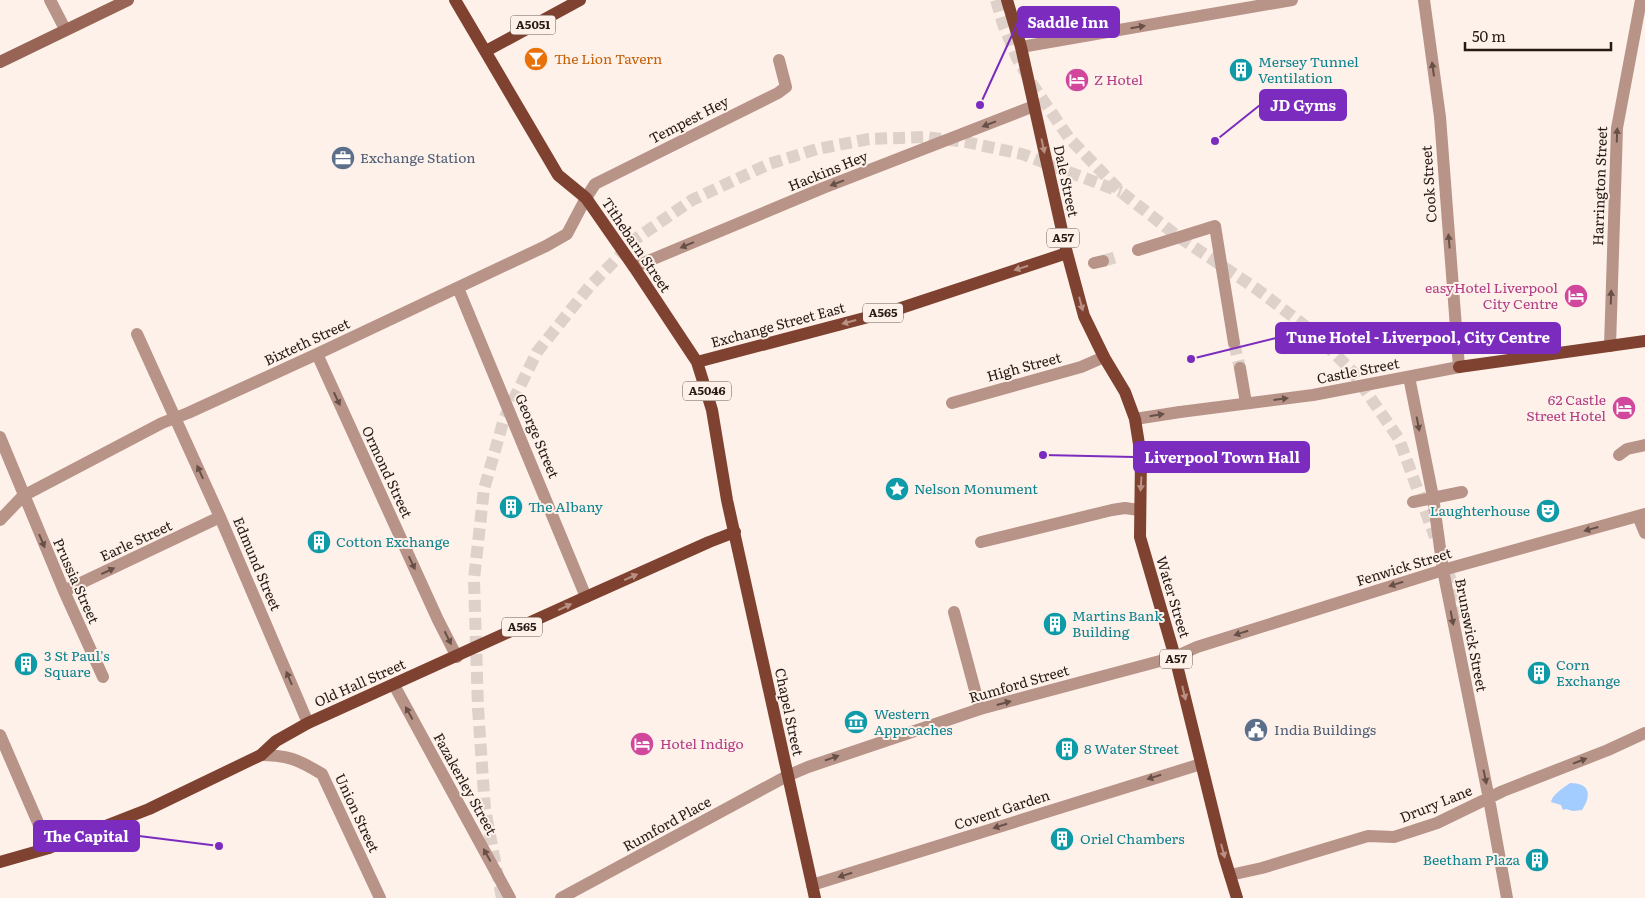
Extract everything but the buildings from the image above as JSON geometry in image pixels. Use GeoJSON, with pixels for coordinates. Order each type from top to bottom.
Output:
{"type":"FeatureCollection","features":[{"type":"Feature","properties":{"kind":"main road"},"geometry":{"type":"LineString","coordinates":[[0,62],[128,0]]}},
{"type":"Feature","properties":{"kind":"main road","name":"Tithebarn Street"},"geometry":{"type":"LineString","coordinates":[[455,0],[486,50],[558,176],[586,198],[696,362],[712,410],[735,532]]}},
{"type":"Feature","properties":{"kind":"main road","name":"A5051"},"geometry":{"type":"LineString","coordinates":[[486,50],[580,0]]}},
{"type":"Feature","properties":{"kind":"main road","name":"Dale Street"},"geometry":{"type":"LineString","coordinates":[[1007,0],[1021,47],[1067,253],[1084,316],[1104,357],[1125,392],[1135,419]]}},
{"type":"Feature","properties":{"kind":"main road","name":"Exchange Street East"},"geometry":{"type":"LineString","coordinates":[[696,362],[895,310],[1067,253]]}},
{"type":"Feature","properties":{"kind":"main road","name":"Castle Street"},"geometry":{"type":"LineString","coordinates":[[1459,367],[1645,341]]}},
{"type":"Feature","properties":{"kind":"main road","name":"Water Street"},"geometry":{"type":"LineString","coordinates":[[1135,419],[1141,457],[1142,479],[1139,510],[1140,537],[1175,656],[1201,764],[1237,898]]}},
{"type":"Feature","properties":{"kind":"main road","name":"Old Hall Street"},"geometry":{"type":"LineString","coordinates":[[0,862],[49,848],[149,809],[261,755],[276,741],[308,723],[586,597],[735,532]]}},
{"type":"Feature","properties":{"kind":"main road","name":"Chapel Street"},"geometry":{"type":"LineString","coordinates":[[735,532],[787,776],[814,892]]}},
{"type":"Feature","properties":{"kind":"street"},"geometry":{"type":"LineString","coordinates":[[50,0],[65,30]]}},
{"type":"Feature","properties":{"kind":"street"},"geometry":{"type":"LineString","coordinates":[[1021,47],[1292,0]]}},
{"type":"Feature","properties":{"kind":"street","name":"Cook Street"},"geometry":{"type":"LineString","coordinates":[[1424,0],[1440,117],[1459,367]]}},
{"type":"Feature","properties":{"kind":"street","name":"Harrington Street"},"geometry":{"type":"LineString","coordinates":[[1610,346],[1617,128],[1642,0]]}},
{"type":"Feature","properties":{"kind":"street","name":"Tempest Hey"},"geometry":{"type":"LineString","coordinates":[[586,198],[595,184],[782,90],[786,86],[779,60]]}},
{"type":"Feature","properties":{"kind":"street","name":"Hackins Hey"},"geometry":{"type":"LineString","coordinates":[[634,267],[823,188],[1034,106]]}},
{"type":"Feature","properties":{"kind":"street","name":"Bixteth Street"},"geometry":{"type":"LineString","coordinates":[[0,520],[23,496],[162,423],[317,354],[546,246],[567,234],[586,198]]}},
{"type":"Feature","properties":{"kind":"street"},"geometry":{"type":"LineString","coordinates":[[1138,250],[1215,226],[1234,343]]}},
{"type":"Feature","properties":{"kind":"street","name":"George Street"},"geometry":{"type":"LineString","coordinates":[[458,288],[586,597]]}},
{"type":"Feature","properties":{"kind":"street","name":"Edmund Street"},"geometry":{"type":"LineString","coordinates":[[137,334],[220,517],[308,723]]}},
{"type":"Feature","properties":{"kind":"street","name":"Ormond Street"},"geometry":{"type":"LineString","coordinates":[[317,354],[438,620],[457,656]]}},
{"type":"Feature","properties":{"kind":"street","name":"High Street"},"geometry":{"type":"LineString","coordinates":[[952,403],[1081,367],[1104,357]]}},
{"type":"Feature","properties":{"kind":"street","name":"Castle Street"},"geometry":{"type":"LineString","coordinates":[[1135,419],[1313,395],[1459,367]]}},
{"type":"Feature","properties":{"kind":"street"},"geometry":{"type":"LineString","coordinates":[[1240,368],[1246,403]]}},
{"type":"Feature","properties":{"kind":"street","name":"Brunswick Street"},"geometry":{"type":"LineString","coordinates":[[1409,377],[1433,498],[1443,570],[1507,898]]}},
{"type":"Feature","properties":{"kind":"street","name":"Prussia Street"},"geometry":{"type":"LineString","coordinates":[[0,437],[64,592],[103,677]]}},
{"type":"Feature","properties":{"kind":"street"},"geometry":{"type":"LineString","coordinates":[[1619,455],[1627,449],[1645,445]]}},
{"type":"Feature","properties":{"kind":"street"},"geometry":{"type":"LineString","coordinates":[[1413,502],[1462,492]]}},
{"type":"Feature","properties":{"kind":"street"},"geometry":{"type":"LineString","coordinates":[[981,542],[1119,509],[1139,510]]}},
{"type":"Feature","properties":{"kind":"street"},"geometry":{"type":"LineString","coordinates":[[1642,515],[1645,533]]}},
{"type":"Feature","properties":{"kind":"street","name":"Fenwick Street"},"geometry":{"type":"LineString","coordinates":[[1175,656],[1197,647],[1443,570],[1642,515]]}},
{"type":"Feature","properties":{"kind":"street","name":"Earle Street"},"geometry":{"type":"LineString","coordinates":[[64,592],[220,517]]}},
{"type":"Feature","properties":{"kind":"street"},"geometry":{"type":"LineString","coordinates":[[954,612],[980,709]]}},
{"type":"Feature","properties":{"kind":"street","name":"Rumford Street"},"geometry":{"type":"LineString","coordinates":[[787,776],[808,767],[980,709],[1175,656]]}},
{"type":"Feature","properties":{"kind":"street","name":"Fazakerley Street"},"geometry":{"type":"LineString","coordinates":[[394,685],[510,898]]}},
{"type":"Feature","properties":{"kind":"street","name":"Drury Lane"},"geometry":{"type":"LineString","coordinates":[[1230,875],[1262,868],[1368,836],[1394,837],[1438,823],[1503,791],[1608,750],[1645,733]]}},
{"type":"Feature","properties":{"kind":"street"},"geometry":{"type":"LineString","coordinates":[[0,735],[49,848]]}},
{"type":"Feature","properties":{"kind":"street","name":"Union Street"},"geometry":{"type":"LineString","coordinates":[[261,755],[281,755],[303,762],[322,774],[380,898]]}},
{"type":"Feature","properties":{"kind":"street","name":"Covent Garden"},"geometry":{"type":"LineString","coordinates":[[814,892],[1201,764]]}},
{"type":"Feature","properties":{"kind":"street","name":"Rumford Place"},"geometry":{"type":"LineString","coordinates":[[561,898],[787,776]]}},
{"type":"Feature","properties":{"kind":"water"},"geometry":{"type":"Polygon","coordinates":[[[1570,783],[1582,785],[1587,791],[1587,799],[1582,810],[1563,810],[1561,805],[1551,802],[1556,794],[1570,783]]]}},
{"type":"Feature","properties":{"kind":"tunnel"},"geometry":{"type":"LineString","coordinates":[[996,0],[1003,24],[1017,58],[1032,84],[1069,138],[1121,192],[1176,235],[1258,290],[1313,332],[1352,371],[1399,439],[1435,537]]}},
{"type":"Feature","properties":{"kind":"tunnel"},"geometry":{"type":"LineString","coordinates":[[502,898],[485,809],[478,708],[474,579],[484,489],[504,419],[537,352],[589,287],[637,238],[692,200],[769,164],[817,149],[869,139],[926,137],[966,142],[1022,154],[1121,192]]}},
{"type":"Feature","properties":{"kind":"tunnel"},"geometry":{"type":"LineString","coordinates":[[1103,261],[1119,256]]}},
{"type":"Feature","properties":{"kind":"tunnel"},"geometry":{"type":"LineString","coordinates":[[1234,343],[1240,368]]}},
{"type":"Feature","properties":{"kind":"tunnel"},"geometry":{"type":"LineString","coordinates":[[1448,572],[1454,590],[1459,621]]}},
{"type":"Feature","properties":{"kind":"place","name":"The Lion Tavern"},"geometry":{"type":"Point","coordinates":[536,59]}},
{"type":"Feature","properties":{"kind":"place","name":"Mersey Tunnel Ventilation"},"geometry":{"type":"Point","coordinates":[1241,70]}},
{"type":"Feature","properties":{"kind":"place","name":"Z Hotel"},"geometry":{"type":"Point","coordinates":[1077,80]}},
{"type":"Feature","properties":{"kind":"place","name":"Saddle Inn"},"geometry":{"type":"Point","coordinates":[980,105]}},
{"type":"Feature","properties":{"kind":"place","name":"JD Gyms"},"geometry":{"type":"Point","coordinates":[1215,141]}},
{"type":"Feature","properties":{"kind":"place","name":"Exchange Station"},"geometry":{"type":"Point","coordinates":[343,158]}},
{"type":"Feature","properties":{"kind":"place","name":"easyHotel Liverpool City Centre"},"geometry":{"type":"Point","coordinates":[1576,296]}},
{"type":"Feature","properties":{"kind":"place","name":"Tune Hotel - Liverpool, City Centre"},"geometry":{"type":"Point","coordinates":[1191,359]}},
{"type":"Feature","properties":{"kind":"place","name":"62 Castle Street Hotel"},"geometry":{"type":"Point","coordinates":[1624,408]}},
{"type":"Feature","properties":{"kind":"place","name":"Liverpool Town Hall"},"geometry":{"type":"Point","coordinates":[1043,455]}},
{"type":"Feature","properties":{"kind":"place","name":"Nelson Monument"},"geometry":{"type":"Point","coordinates":[897,489]}},
{"type":"Feature","properties":{"kind":"place","name":"The Albany"},"geometry":{"type":"Point","coordinates":[511,507]}},
{"type":"Feature","properties":{"kind":"place","name":"Laughterhouse"},"geometry":{"type":"Point","coordinates":[1548,511]}},
{"type":"Feature","properties":{"kind":"place","name":"Cotton Exchange"},"geometry":{"type":"Point","coordinates":[319,542]}},
{"type":"Feature","properties":{"kind":"place","name":"Martins Bank Building"},"geometry":{"type":"Point","coordinates":[1055,624]}},
{"type":"Feature","properties":{"kind":"place","name":"3 St Paul's Square"},"geometry":{"type":"Point","coordinates":[26,664]}},
{"type":"Feature","properties":{"kind":"place","name":"Corn Exchange"},"geometry":{"type":"Point","coordinates":[1539,673]}},
{"type":"Feature","properties":{"kind":"place","name":"Western Approaches"},"geometry":{"type":"Point","coordinates":[856,722]}},
{"type":"Feature","properties":{"kind":"place","name":"India Buildings"},"geometry":{"type":"Point","coordinates":[1256,730]}},
{"type":"Feature","properties":{"kind":"place","name":"Hotel Indigo"},"geometry":{"type":"Point","coordinates":[642,744]}},
{"type":"Feature","properties":{"kind":"place","name":"8 Water Street"},"geometry":{"type":"Point","coordinates":[1067,749]}},
{"type":"Feature","properties":{"kind":"place","name":"Oriel Chambers"},"geometry":{"type":"Point","coordinates":[1062,839]}},
{"type":"Feature","properties":{"kind":"place","name":"The Capital"},"geometry":{"type":"Point","coordinates":[219,846]}},
{"type":"Feature","properties":{"kind":"place","name":"Beetham Plaza"},"geometry":{"type":"Point","coordinates":[1537,860]}}]}
